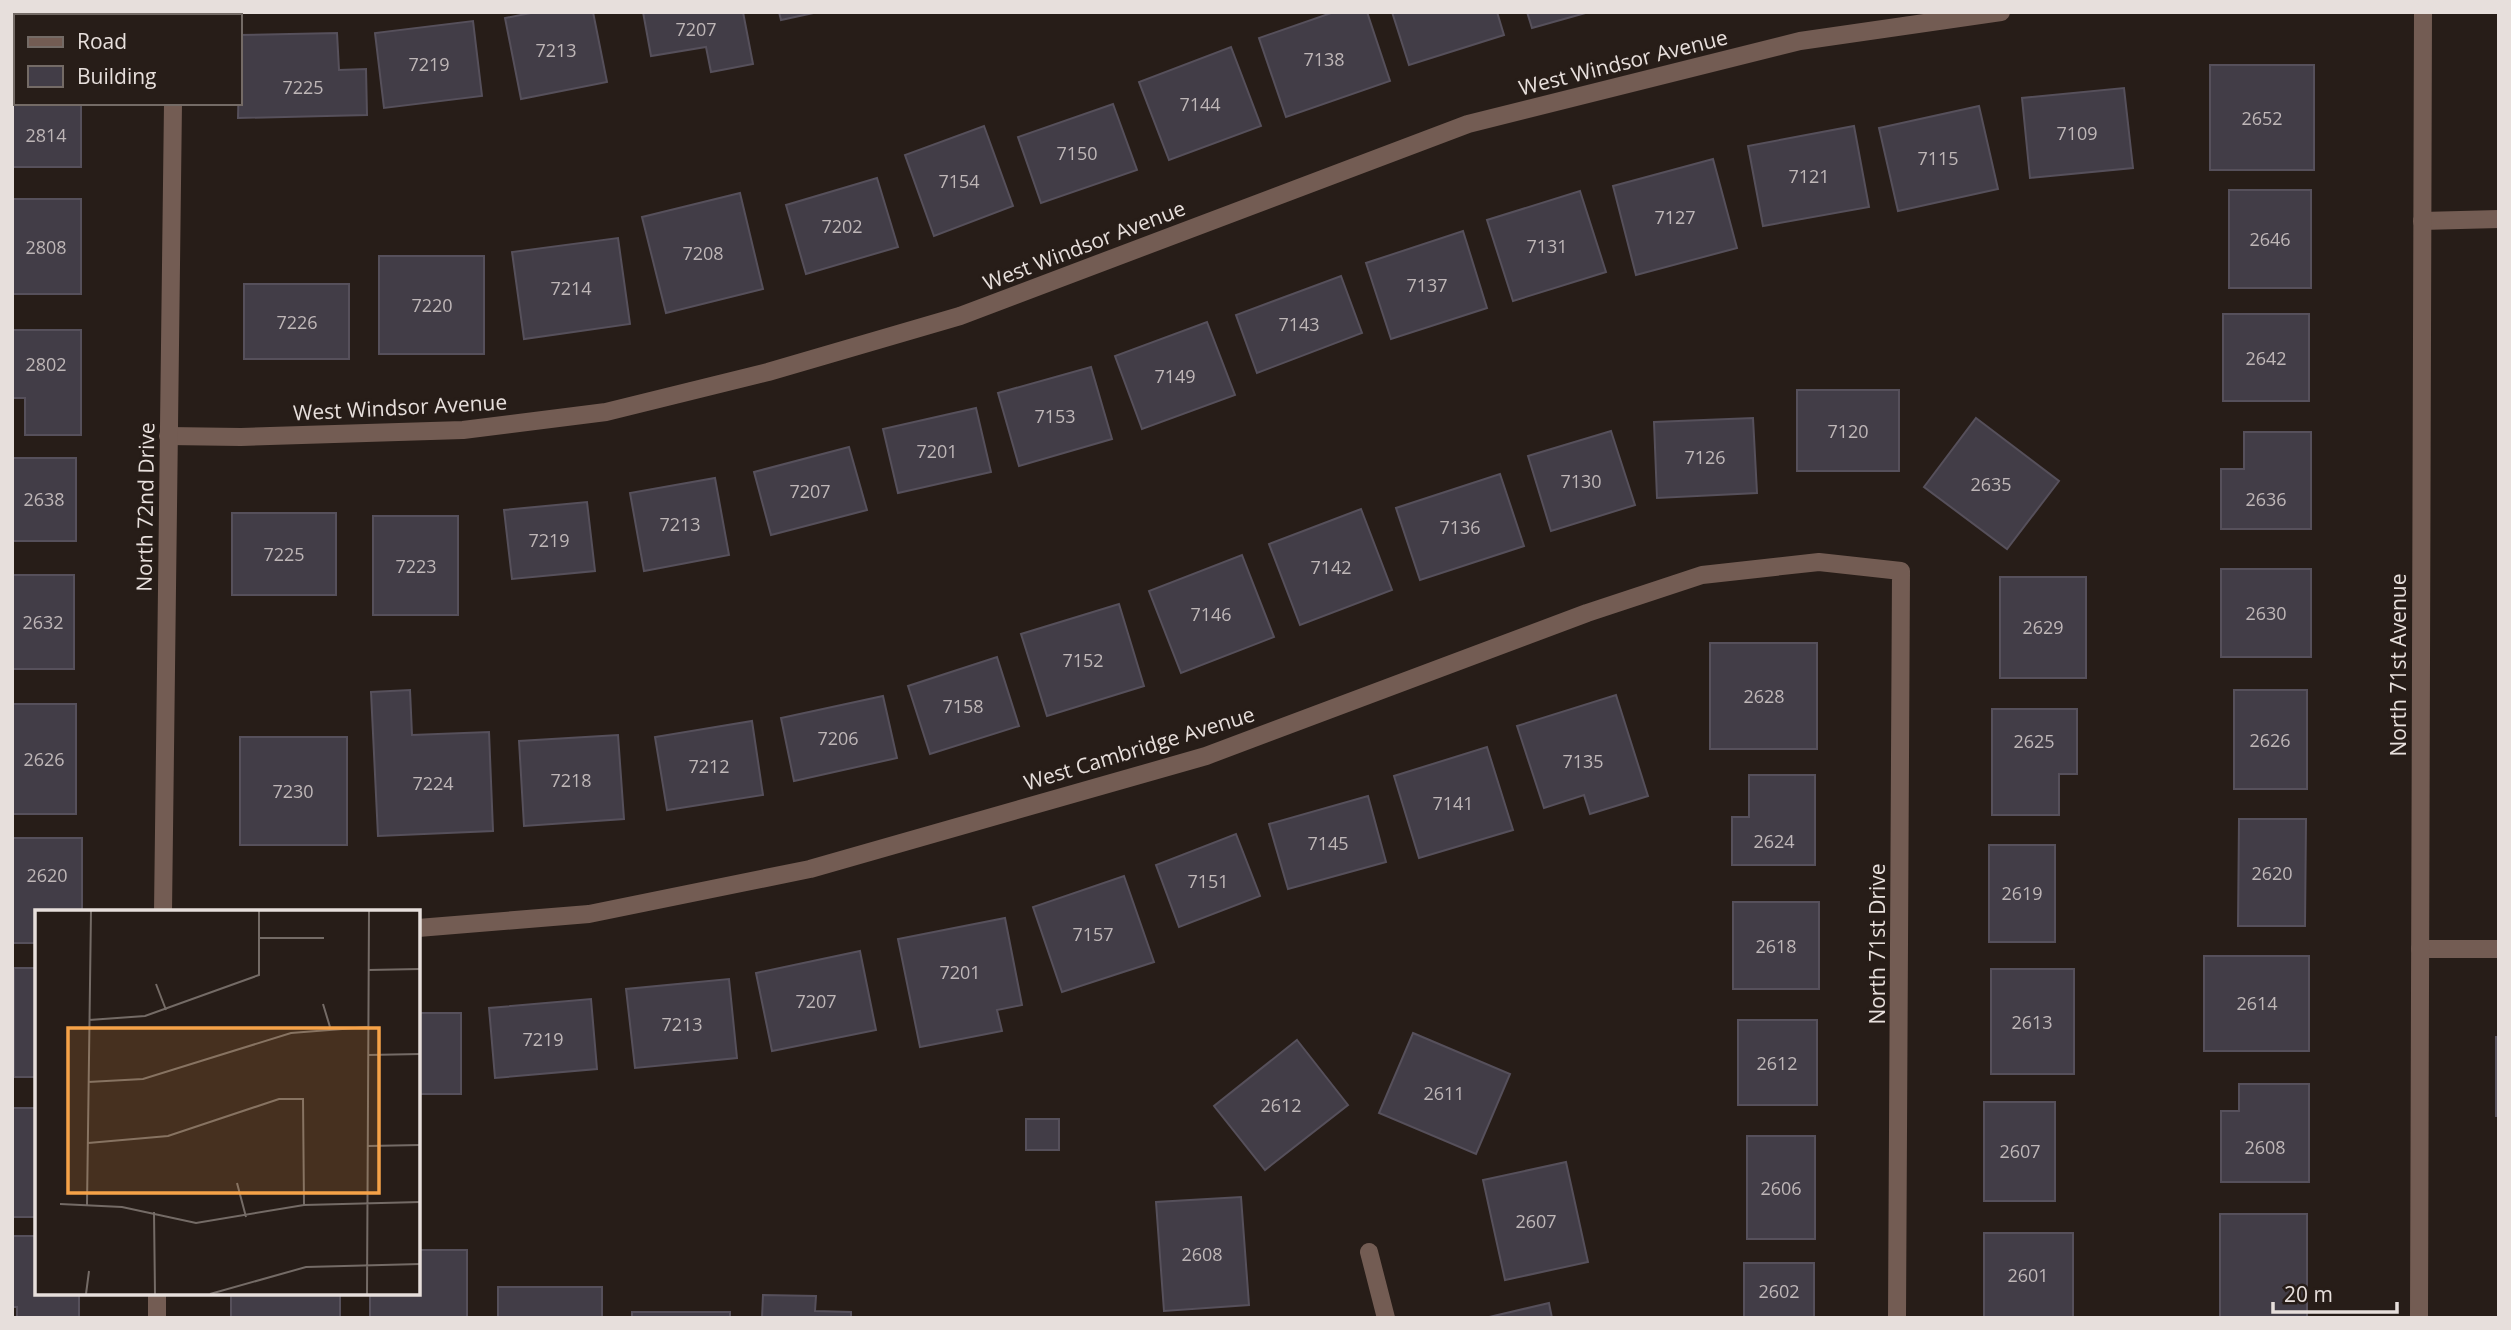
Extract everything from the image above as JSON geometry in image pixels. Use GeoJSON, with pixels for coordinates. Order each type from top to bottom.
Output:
{"type":"FeatureCollection","features":[{"type":"Feature","properties":{"kind":"street","name":"West Windsor Avenue"},"geometry":{"type":"LineString","coordinates":[[168,436],[241,437],[463,430],[606,412],[768,372],[960,316],[1468,124],[1800,41],[2001,12]]}},
{"type":"Feature","properties":{"kind":"street","name":"North 71st Avenue"},"geometry":{"type":"LineString","coordinates":[[2420,1318],[2423,12]]}},
{"type":"Feature","properties":{"kind":"street","name":"North 72nd Drive"},"geometry":{"type":"LineString","coordinates":[[163,910],[173,105]]}},
{"type":"Feature","properties":{"kind":"street"},"geometry":{"type":"LineString","coordinates":[[2422,221],[2499,219]]}},
{"type":"Feature","properties":{"kind":"street","name":"West Cambridge Avenue"},"geometry":{"type":"LineString","coordinates":[[420,928],[589,914],[810,869],[1206,756],[1587,613],[1702,575],[1819,562],[1901,571]]}},
{"type":"Feature","properties":{"kind":"street","name":"North 71st Drive"},"geometry":{"type":"LineString","coordinates":[[1897,1318],[1901,571]]}},
{"type":"Feature","properties":{"kind":"street"},"geometry":{"type":"LineString","coordinates":[[2420,949],[2499,948]]}},
{"type":"Feature","properties":{"kind":"street"},"geometry":{"type":"LineString","coordinates":[[1369,1252],[1386,1318]]}},
{"type":"Feature","properties":{"kind":"street"},"geometry":{"type":"LineString","coordinates":[[157,1318],[158,1295]]}},
{"type":"Feature","properties":{"kind":"building"},"geometry":{"type":"Polygon","coordinates":[[[12,12],[82,12],[14,14],[12,31],[12,12]]]}},
{"type":"Feature","properties":{"kind":"building"},"geometry":{"type":"Polygon","coordinates":[[[536,12],[593,12],[607,82],[521,99],[505,18],[536,12]]]}},
{"type":"Feature","properties":{"kind":"building"},"geometry":{"type":"Polygon","coordinates":[[[643,12],[743,12],[753,64],[711,72],[706,47],[651,56],[643,12]]]}},
{"type":"Feature","properties":{"kind":"building"},"geometry":{"type":"Polygon","coordinates":[[[779,12],[818,12],[781,20],[779,12]]]}},
{"type":"Feature","properties":{"kind":"building"},"geometry":{"type":"Polygon","coordinates":[[[1334,12],[1367,12],[1390,81],[1286,117],[1259,38],[1334,12]]]}},
{"type":"Feature","properties":{"kind":"building"},"geometry":{"type":"Polygon","coordinates":[[[1392,12],[1497,12],[1504,35],[1409,65],[1392,12]]]}},
{"type":"Feature","properties":{"kind":"building"},"geometry":{"type":"Polygon","coordinates":[[[1527,12],[1589,12],[1532,28],[1527,12]]]}},
{"type":"Feature","properties":{"kind":"building"},"geometry":{"type":"Polygon","coordinates":[[[473,21],[482,96],[384,108],[375,33],[473,21]]]}},
{"type":"Feature","properties":{"kind":"building"},"geometry":{"type":"Polygon","coordinates":[[[337,33],[339,70],[366,69],[367,115],[238,118],[238,105],[242,105],[242,35],[337,33]]]}},
{"type":"Feature","properties":{"kind":"building"},"geometry":{"type":"Polygon","coordinates":[[[1231,47],[1261,126],[1169,160],[1139,82],[1231,47]]]}},
{"type":"Feature","properties":{"kind":"building"},"geometry":{"type":"Polygon","coordinates":[[[14,65],[14,105],[81,105],[81,167],[12,167],[14,65]]]}},
{"type":"Feature","properties":{"kind":"building"},"geometry":{"type":"Polygon","coordinates":[[[2210,65],[2314,65],[2314,170],[2210,170],[2210,65]]]}},
{"type":"Feature","properties":{"kind":"building"},"geometry":{"type":"Polygon","coordinates":[[[2124,88],[2133,168],[2030,178],[2022,98],[2124,88]]]}},
{"type":"Feature","properties":{"kind":"building"},"geometry":{"type":"Polygon","coordinates":[[[1113,104],[1137,170],[1041,203],[1018,137],[1113,104]]]}},
{"type":"Feature","properties":{"kind":"building"},"geometry":{"type":"Polygon","coordinates":[[[1979,106],[1998,189],[1898,211],[1879,128],[1979,106]]]}},
{"type":"Feature","properties":{"kind":"building"},"geometry":{"type":"Polygon","coordinates":[[[984,126],[1013,206],[934,236],[905,155],[984,126]]]}},
{"type":"Feature","properties":{"kind":"building"},"geometry":{"type":"Polygon","coordinates":[[[1854,126],[1869,207],[1763,226],[1748,146],[1854,126]]]}},
{"type":"Feature","properties":{"kind":"building"},"geometry":{"type":"Polygon","coordinates":[[[1713,159],[1737,248],[1636,275],[1613,186],[1713,159]]]}},
{"type":"Feature","properties":{"kind":"building"},"geometry":{"type":"Polygon","coordinates":[[[877,178],[898,247],[806,274],[786,205],[877,178]]]}},
{"type":"Feature","properties":{"kind":"building"},"geometry":{"type":"Polygon","coordinates":[[[2229,190],[2311,190],[2311,288],[2229,288],[2229,190]]]}},
{"type":"Feature","properties":{"kind":"building"},"geometry":{"type":"Polygon","coordinates":[[[1580,191],[1606,272],[1513,301],[1487,220],[1580,191]]]}},
{"type":"Feature","properties":{"kind":"building"},"geometry":{"type":"Polygon","coordinates":[[[740,193],[763,289],[666,313],[642,217],[740,193]]]}},
{"type":"Feature","properties":{"kind":"building"},"geometry":{"type":"Polygon","coordinates":[[[12,199],[81,199],[81,294],[12,294],[12,199]]]}},
{"type":"Feature","properties":{"kind":"building"},"geometry":{"type":"Polygon","coordinates":[[[1463,231],[1487,308],[1391,339],[1366,263],[1463,231]]]}},
{"type":"Feature","properties":{"kind":"building"},"geometry":{"type":"Polygon","coordinates":[[[618,238],[630,324],[524,339],[512,252],[618,238]]]}},
{"type":"Feature","properties":{"kind":"building"},"geometry":{"type":"Polygon","coordinates":[[[379,256],[484,256],[484,354],[379,354],[379,256]]]}},
{"type":"Feature","properties":{"kind":"building"},"geometry":{"type":"Polygon","coordinates":[[[1341,276],[1362,333],[1257,373],[1236,315],[1341,276]]]}},
{"type":"Feature","properties":{"kind":"building"},"geometry":{"type":"Polygon","coordinates":[[[244,284],[349,284],[349,359],[244,359],[244,284]]]}},
{"type":"Feature","properties":{"kind":"building"},"geometry":{"type":"Polygon","coordinates":[[[2223,314],[2309,314],[2309,401],[2223,401],[2223,314]]]}},
{"type":"Feature","properties":{"kind":"building"},"geometry":{"type":"Polygon","coordinates":[[[1207,322],[1235,395],[1142,429],[1115,356],[1207,322]]]}},
{"type":"Feature","properties":{"kind":"building"},"geometry":{"type":"Polygon","coordinates":[[[12,330],[81,330],[81,435],[25,435],[25,398],[12,398],[12,330]]]}},
{"type":"Feature","properties":{"kind":"building"},"geometry":{"type":"Polygon","coordinates":[[[1091,367],[1112,439],[1019,466],[998,393],[1091,367]]]}},
{"type":"Feature","properties":{"kind":"building"},"geometry":{"type":"Polygon","coordinates":[[[1797,390],[1899,390],[1899,471],[1797,471],[1797,390]]]}},
{"type":"Feature","properties":{"kind":"building"},"geometry":{"type":"Polygon","coordinates":[[[976,408],[991,472],[898,493],[883,429],[976,408]]]}},
{"type":"Feature","properties":{"kind":"building"},"geometry":{"type":"Polygon","coordinates":[[[1753,418],[1757,493],[1657,498],[1654,422],[1753,418]]]}},
{"type":"Feature","properties":{"kind":"building"},"geometry":{"type":"Polygon","coordinates":[[[1976,418],[2059,481],[2007,549],[1924,487],[1976,418]]]}},
{"type":"Feature","properties":{"kind":"building"},"geometry":{"type":"Polygon","coordinates":[[[1611,431],[1635,505],[1551,531],[1528,456],[1611,431]]]}},
{"type":"Feature","properties":{"kind":"building"},"geometry":{"type":"Polygon","coordinates":[[[2244,432],[2311,432],[2311,529],[2221,529],[2221,469],[2244,469],[2244,432]]]}},
{"type":"Feature","properties":{"kind":"building"},"geometry":{"type":"Polygon","coordinates":[[[849,447],[867,510],[771,535],[754,472],[849,447]]]}},
{"type":"Feature","properties":{"kind":"building"},"geometry":{"type":"Polygon","coordinates":[[[12,458],[76,458],[76,541],[12,541],[12,458]]]}},
{"type":"Feature","properties":{"kind":"building"},"geometry":{"type":"Polygon","coordinates":[[[1500,474],[1524,546],[1420,580],[1396,508],[1500,474]]]}},
{"type":"Feature","properties":{"kind":"building"},"geometry":{"type":"Polygon","coordinates":[[[715,478],[729,555],[644,571],[630,493],[715,478]]]}},
{"type":"Feature","properties":{"kind":"building"},"geometry":{"type":"Polygon","coordinates":[[[587,502],[595,571],[512,579],[504,510],[587,502]]]}},
{"type":"Feature","properties":{"kind":"building"},"geometry":{"type":"Polygon","coordinates":[[[1361,509],[1392,590],[1300,625],[1269,544],[1361,509]]]}},
{"type":"Feature","properties":{"kind":"building"},"geometry":{"type":"Polygon","coordinates":[[[232,513],[336,513],[336,595],[232,595],[232,513]]]}},
{"type":"Feature","properties":{"kind":"building"},"geometry":{"type":"Polygon","coordinates":[[[373,516],[458,516],[458,615],[373,615],[373,516]]]}},
{"type":"Feature","properties":{"kind":"building"},"geometry":{"type":"Polygon","coordinates":[[[1242,555],[1274,637],[1181,673],[1149,591],[1242,555]]]}},
{"type":"Feature","properties":{"kind":"building"},"geometry":{"type":"Polygon","coordinates":[[[2221,569],[2311,569],[2311,657],[2221,657],[2221,569]]]}},
{"type":"Feature","properties":{"kind":"building"},"geometry":{"type":"Polygon","coordinates":[[[12,575],[74,575],[74,669],[12,669],[12,575]]]}},
{"type":"Feature","properties":{"kind":"building"},"geometry":{"type":"Polygon","coordinates":[[[2000,577],[2086,577],[2086,678],[2000,678],[2000,577]]]}},
{"type":"Feature","properties":{"kind":"building"},"geometry":{"type":"Polygon","coordinates":[[[1119,604],[1144,686],[1047,716],[1021,634],[1119,604]]]}},
{"type":"Feature","properties":{"kind":"building"},"geometry":{"type":"Polygon","coordinates":[[[1710,643],[1817,643],[1817,749],[1710,749],[1710,643]]]}},
{"type":"Feature","properties":{"kind":"building"},"geometry":{"type":"Polygon","coordinates":[[[997,657],[1019,726],[930,754],[908,686],[997,657]]]}},
{"type":"Feature","properties":{"kind":"building"},"geometry":{"type":"Polygon","coordinates":[[[410,690],[412,735],[489,732],[493,831],[378,836],[371,692],[410,690]]]}},
{"type":"Feature","properties":{"kind":"building"},"geometry":{"type":"Polygon","coordinates":[[[2234,690],[2307,690],[2307,789],[2234,789],[2234,690]]]}},
{"type":"Feature","properties":{"kind":"building"},"geometry":{"type":"Polygon","coordinates":[[[1616,695],[1648,796],[1590,814],[1584,795],[1544,808],[1517,726],[1616,695]]]}},
{"type":"Feature","properties":{"kind":"building"},"geometry":{"type":"Polygon","coordinates":[[[883,696],[897,758],[794,781],[781,718],[883,696]]]}},
{"type":"Feature","properties":{"kind":"building"},"geometry":{"type":"Polygon","coordinates":[[[12,704],[76,704],[76,814],[12,814],[12,704]]]}},
{"type":"Feature","properties":{"kind":"building"},"geometry":{"type":"Polygon","coordinates":[[[1992,709],[2077,709],[2077,774],[2059,774],[2059,815],[1992,815],[1992,709]]]}},
{"type":"Feature","properties":{"kind":"building"},"geometry":{"type":"Polygon","coordinates":[[[752,721],[763,795],[667,810],[655,737],[752,721]]]}},
{"type":"Feature","properties":{"kind":"building"},"geometry":{"type":"Polygon","coordinates":[[[618,735],[624,819],[524,826],[519,741],[618,735]]]}},
{"type":"Feature","properties":{"kind":"building"},"geometry":{"type":"Polygon","coordinates":[[[240,737],[347,737],[347,845],[240,845],[240,737]]]}},
{"type":"Feature","properties":{"kind":"building"},"geometry":{"type":"Polygon","coordinates":[[[1487,747],[1513,830],[1419,858],[1394,776],[1487,747]]]}},
{"type":"Feature","properties":{"kind":"building"},"geometry":{"type":"Polygon","coordinates":[[[1749,775],[1815,775],[1815,865],[1732,865],[1732,817],[1749,817],[1749,775]]]}},
{"type":"Feature","properties":{"kind":"building"},"geometry":{"type":"Polygon","coordinates":[[[1368,796],[1386,862],[1288,889],[1269,824],[1368,796]]]}},
{"type":"Feature","properties":{"kind":"building"},"geometry":{"type":"Polygon","coordinates":[[[2239,819],[2306,819],[2305,926],[2238,926],[2239,819]]]}},
{"type":"Feature","properties":{"kind":"building"},"geometry":{"type":"Polygon","coordinates":[[[1236,834],[1260,896],[1179,927],[1156,865],[1236,834]]]}},
{"type":"Feature","properties":{"kind":"building"},"geometry":{"type":"Polygon","coordinates":[[[12,838],[82,838],[82,910],[35,910],[35,943],[12,943],[12,838]]]}},
{"type":"Feature","properties":{"kind":"building"},"geometry":{"type":"Polygon","coordinates":[[[1989,845],[2055,845],[2055,942],[1989,942],[1989,845]]]}},
{"type":"Feature","properties":{"kind":"building"},"geometry":{"type":"Polygon","coordinates":[[[1124,876],[1154,962],[1062,992],[1033,907],[1124,876]]]}},
{"type":"Feature","properties":{"kind":"building"},"geometry":{"type":"Polygon","coordinates":[[[1733,902],[1819,902],[1819,989],[1733,989],[1733,902]]]}},
{"type":"Feature","properties":{"kind":"building"},"geometry":{"type":"Polygon","coordinates":[[[1005,918],[1022,1005],[997,1010],[1002,1031],[920,1047],[898,939],[1005,918]]]}},
{"type":"Feature","properties":{"kind":"building"},"geometry":{"type":"Polygon","coordinates":[[[860,951],[876,1030],[772,1051],[756,973],[860,951]]]}},
{"type":"Feature","properties":{"kind":"building"},"geometry":{"type":"Polygon","coordinates":[[[2204,956],[2309,956],[2309,1051],[2204,1051],[2204,956]]]}},
{"type":"Feature","properties":{"kind":"building"},"geometry":{"type":"Polygon","coordinates":[[[14,968],[35,968],[35,1077],[14,1077],[14,968]]]}},
{"type":"Feature","properties":{"kind":"building"},"geometry":{"type":"Polygon","coordinates":[[[1991,969],[2074,969],[2074,1074],[1991,1074],[1991,969]]]}},
{"type":"Feature","properties":{"kind":"building"},"geometry":{"type":"Polygon","coordinates":[[[729,979],[737,1058],[635,1068],[626,989],[729,979]]]}},
{"type":"Feature","properties":{"kind":"building"},"geometry":{"type":"Polygon","coordinates":[[[591,999],[597,1069],[495,1078],[489,1008],[591,999]]]}},
{"type":"Feature","properties":{"kind":"building"},"geometry":{"type":"Polygon","coordinates":[[[420,1013],[461,1013],[461,1094],[420,1094],[420,1013]]]}},
{"type":"Feature","properties":{"kind":"building"},"geometry":{"type":"Polygon","coordinates":[[[1738,1020],[1817,1020],[1817,1105],[1738,1105],[1738,1020]]]}},
{"type":"Feature","properties":{"kind":"building"},"geometry":{"type":"Polygon","coordinates":[[[1413,1033],[1510,1074],[1476,1154],[1379,1113],[1413,1033]]]}},
{"type":"Feature","properties":{"kind":"building"},"geometry":{"type":"Polygon","coordinates":[[[2496,1037],[2499,1037],[2499,1116],[2496,1116],[2496,1037]]]}},
{"type":"Feature","properties":{"kind":"building"},"geometry":{"type":"Polygon","coordinates":[[[1297,1040],[1348,1105],[1265,1170],[1214,1106],[1297,1040]]]}},
{"type":"Feature","properties":{"kind":"building"},"geometry":{"type":"Polygon","coordinates":[[[2239,1084],[2309,1084],[2309,1182],[2221,1182],[2221,1111],[2239,1111],[2239,1084]]]}},
{"type":"Feature","properties":{"kind":"building"},"geometry":{"type":"Polygon","coordinates":[[[1984,1102],[2055,1102],[2055,1201],[1984,1201],[1984,1102]]]}},
{"type":"Feature","properties":{"kind":"building"},"geometry":{"type":"Polygon","coordinates":[[[12,1108],[35,1108],[35,1217],[12,1217],[12,1108]]]}},
{"type":"Feature","properties":{"kind":"building"},"geometry":{"type":"Polygon","coordinates":[[[1026,1119],[1059,1119],[1059,1150],[1026,1150],[1026,1119]]]}},
{"type":"Feature","properties":{"kind":"building"},"geometry":{"type":"Polygon","coordinates":[[[1747,1136],[1815,1136],[1815,1239],[1747,1239],[1747,1136]]]}},
{"type":"Feature","properties":{"kind":"building"},"geometry":{"type":"Polygon","coordinates":[[[1566,1162],[1588,1262],[1505,1280],[1483,1180],[1566,1162]]]}},
{"type":"Feature","properties":{"kind":"building"},"geometry":{"type":"Polygon","coordinates":[[[1241,1197],[1249,1305],[1164,1311],[1156,1202],[1241,1197]]]}},
{"type":"Feature","properties":{"kind":"building"},"geometry":{"type":"Polygon","coordinates":[[[2220,1214],[2307,1214],[2307,1318],[2220,1318],[2220,1214]]]}},
{"type":"Feature","properties":{"kind":"building"},"geometry":{"type":"Polygon","coordinates":[[[1984,1233],[2073,1233],[2073,1318],[1984,1318],[1984,1233]]]}},
{"type":"Feature","properties":{"kind":"building"},"geometry":{"type":"Polygon","coordinates":[[[12,1236],[35,1236],[35,1295],[79,1295],[79,1318],[17,1318],[17,1307],[12,1307],[12,1236]]]}},
{"type":"Feature","properties":{"kind":"building"},"geometry":{"type":"Polygon","coordinates":[[[420,1250],[467,1250],[467,1318],[370,1318],[370,1295],[420,1295],[420,1250]]]}},
{"type":"Feature","properties":{"kind":"building"},"geometry":{"type":"Polygon","coordinates":[[[1744,1263],[1814,1263],[1814,1318],[1744,1318],[1744,1263]]]}},
{"type":"Feature","properties":{"kind":"building"},"geometry":{"type":"Polygon","coordinates":[[[498,1287],[602,1287],[602,1318],[498,1318],[498,1287]]]}},
{"type":"Feature","properties":{"kind":"building"},"geometry":{"type":"Polygon","coordinates":[[[231,1295],[340,1295],[340,1318],[231,1318],[231,1295]]]}},
{"type":"Feature","properties":{"kind":"building"},"geometry":{"type":"Polygon","coordinates":[[[763,1295],[816,1296],[815,1311],[851,1312],[851,1318],[762,1318],[763,1295]]]}},
{"type":"Feature","properties":{"kind":"building"},"geometry":{"type":"Polygon","coordinates":[[[1549,1303],[1552,1318],[1485,1318],[1549,1303]]]}},
{"type":"Feature","properties":{"kind":"building"},"geometry":{"type":"Polygon","coordinates":[[[632,1312],[730,1312],[730,1318],[632,1318],[632,1312]]]}}]}
